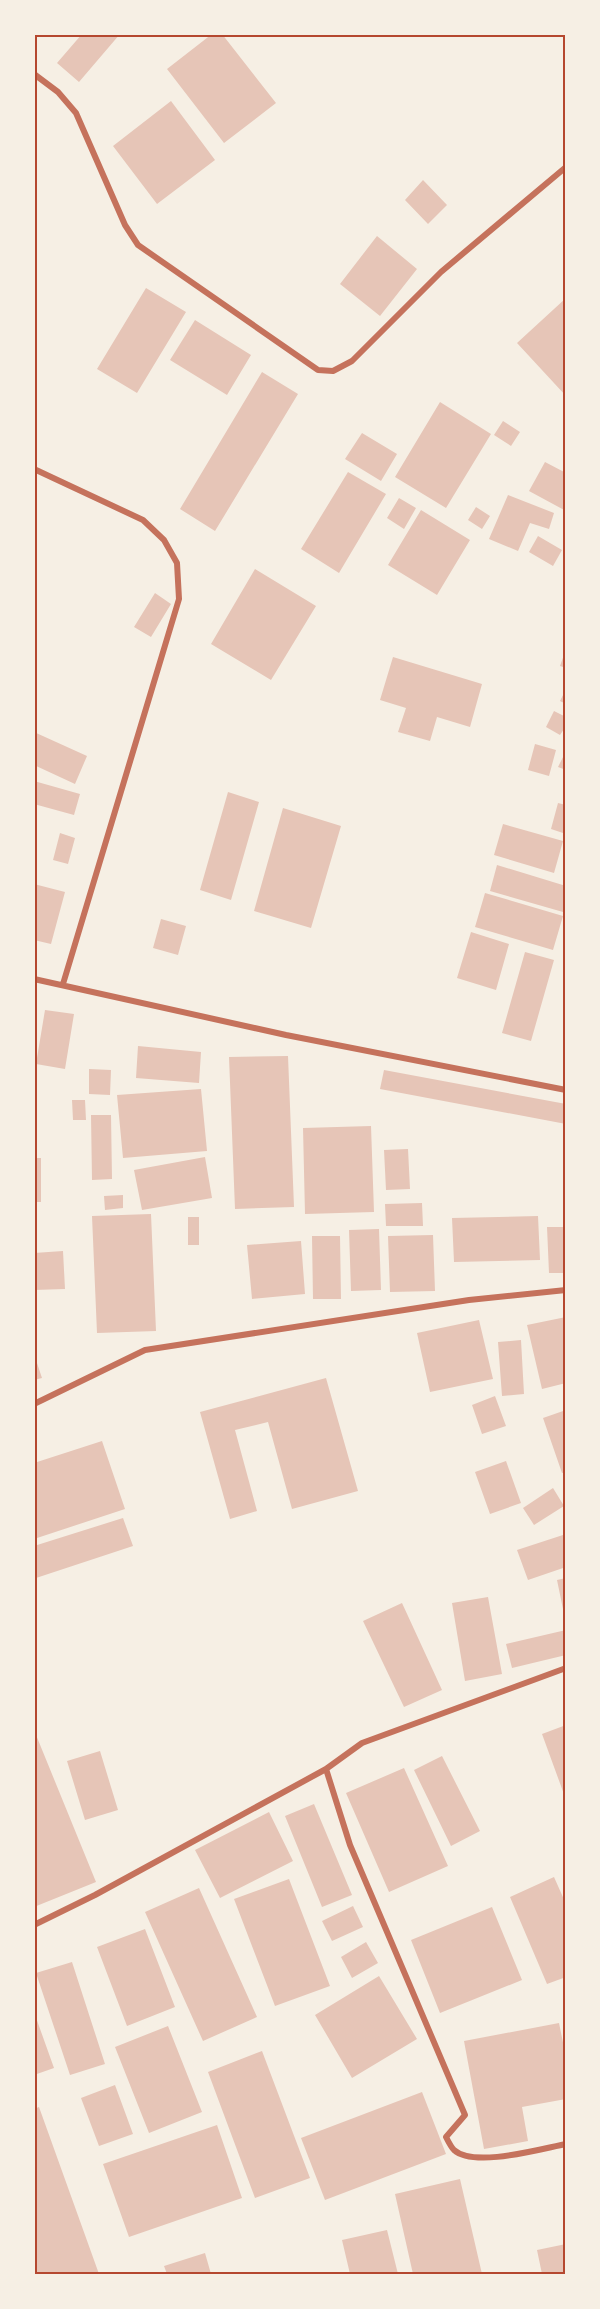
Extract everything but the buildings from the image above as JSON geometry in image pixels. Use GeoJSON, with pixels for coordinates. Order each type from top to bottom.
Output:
{"type":"FeatureCollection","features":[{"type":"Feature","properties":{"kind":"street"},"geometry":{"type":"LineString","coordinates":[[34,74],[58,92],[76,113],[120,215],[138,245],[318,370],[333,371],[352,361],[441,272],[566,167]]}},
{"type":"Feature","properties":{"kind":"street"},"geometry":{"type":"LineString","coordinates":[[34,469],[142,520],[164,540],[177,563],[179,599],[63,984]]}},
{"type":"Feature","properties":{"kind":"street"},"geometry":{"type":"LineString","coordinates":[[34,979],[286,1035],[566,1090]]}},
{"type":"Feature","properties":{"kind":"street"},"geometry":{"type":"LineString","coordinates":[[34,1404],[145,1350],[469,1300],[566,1290]]}},
{"type":"Feature","properties":{"kind":"street"},"geometry":{"type":"LineString","coordinates":[[34,1925],[95,1895],[326,1769],[362,1743],[566,1668]]}},
{"type":"Feature","properties":{"kind":"street"},"geometry":{"type":"LineString","coordinates":[[326,1769],[351,1845],[465,2115],[446,2138],[454,2150],[466,2156],[485,2158],[566,2144]]}}]}
